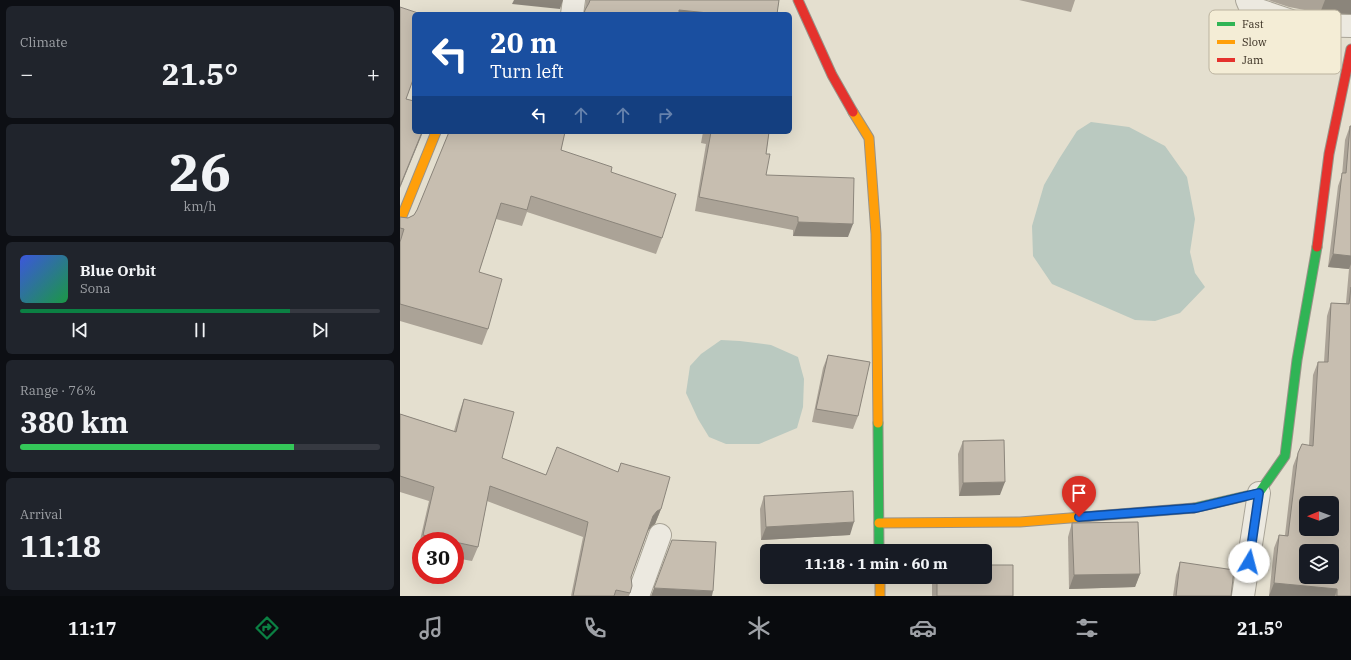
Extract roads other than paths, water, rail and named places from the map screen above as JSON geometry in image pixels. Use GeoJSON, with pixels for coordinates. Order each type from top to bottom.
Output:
{"type":"FeatureCollection","features":[{"type":"Feature","properties":{"kind":"street"},"geometry":{"type":"LineString","coordinates":[[572,12],[574,0]]}},
{"type":"Feature","properties":{"kind":"street"},"geometry":{"type":"LineString","coordinates":[[798,0],[832,75],[870,138],[876,234],[879,544]]}},
{"type":"Feature","properties":{"kind":"street"},"geometry":{"type":"LineString","coordinates":[[1247,0],[1250,7],[1259,10]]}},
{"type":"Feature","properties":{"kind":"street"},"geometry":{"type":"LineString","coordinates":[[1341,26],[1351,26]]}},
{"type":"Feature","properties":{"kind":"street"},"geometry":{"type":"LineString","coordinates":[[1243,596],[1259,493],[1285,456],[1297,360],[1318,242],[1329,154],[1351,49]]}},
{"type":"Feature","properties":{"kind":"street"},"geometry":{"type":"LineString","coordinates":[[400,221],[435,134]]}},
{"type":"Feature","properties":{"kind":"street"},"geometry":{"type":"LineString","coordinates":[[879,523],[1028,522],[1196,508],[1259,493]]}},
{"type":"Feature","properties":{"kind":"street"},"geometry":{"type":"LineString","coordinates":[[638,596],[660,535]]}},
{"type":"Feature","properties":{"kind":"street"},"geometry":{"type":"LineString","coordinates":[[880,584],[880,596]]}}]}
